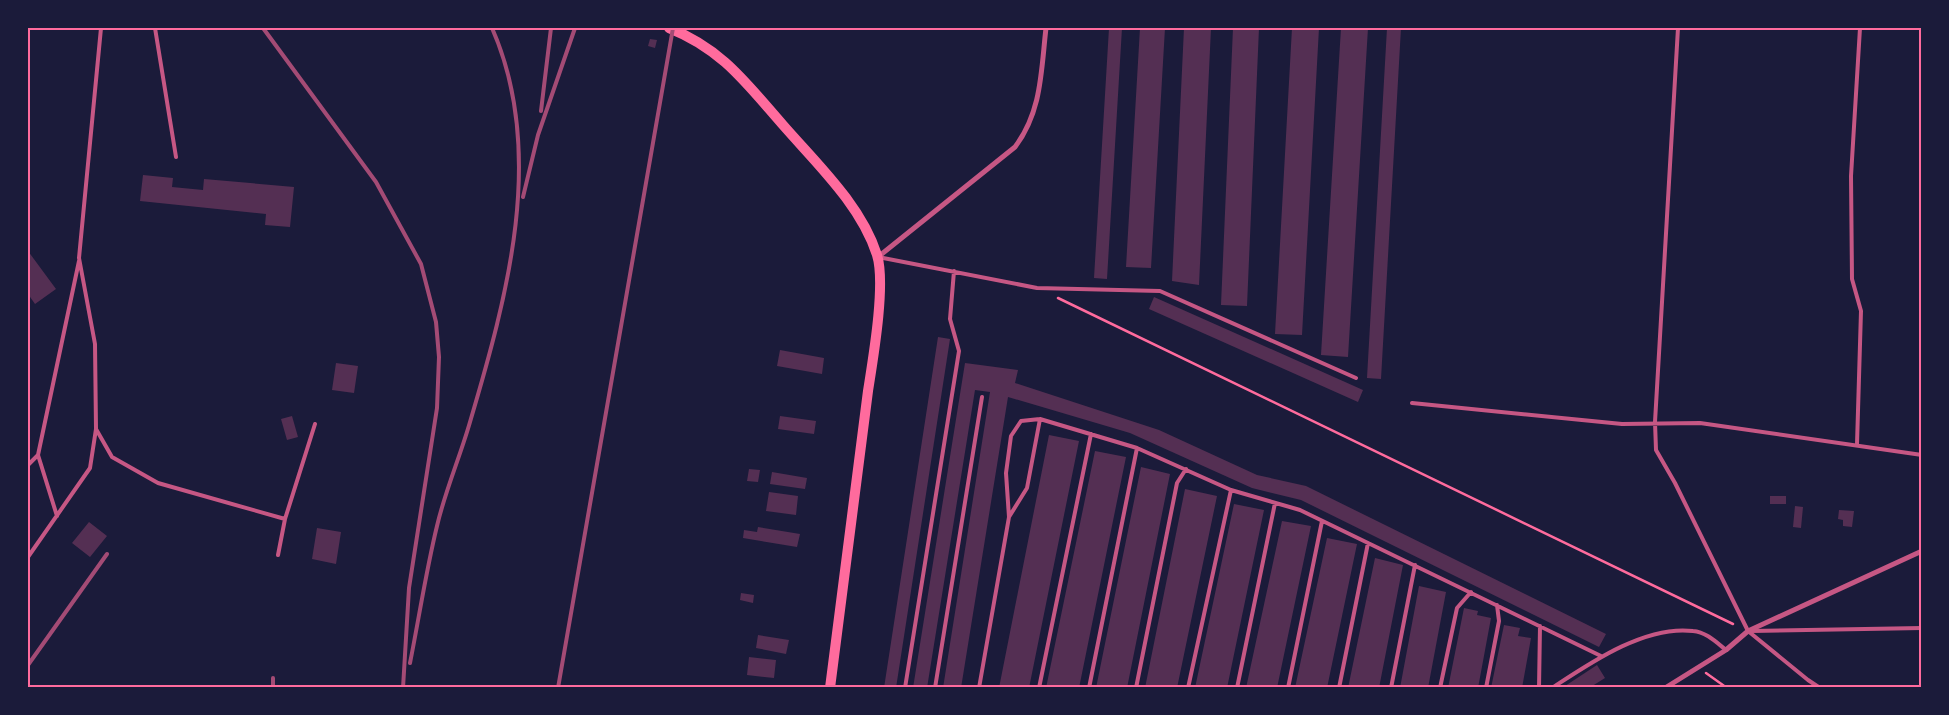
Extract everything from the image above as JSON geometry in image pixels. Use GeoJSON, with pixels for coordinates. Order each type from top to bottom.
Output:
{"type":"FeatureCollection","features":[{"type":"Feature","properties":{"kind":"main road"},"geometry":{"type":"LineString","coordinates":[[671,28],[707,46],[732,66],[830,178],[866,227],[878,257],[880,288],[871,374],[830,688]]}},
{"type":"Feature","properties":{"kind":"street"},"geometry":{"type":"LineString","coordinates":[[878,257],[1015,147],[1028,130],[1036,106],[1046,28]]}},
{"type":"Feature","properties":{"kind":"street"},"geometry":{"type":"LineString","coordinates":[[1665,688],[1726,650],[1748,631],[1922,551]]}},
{"type":"Feature","properties":{"kind":"lane"},"geometry":{"type":"LineString","coordinates":[[57,516],[38,455],[79,258],[101,28]]}},
{"type":"Feature","properties":{"kind":"lane"},"geometry":{"type":"LineString","coordinates":[[155,28],[176,157]]}},
{"type":"Feature","properties":{"kind":"lane"},"geometry":{"type":"LineString","coordinates":[[1678,28],[1655,422],[1656,450],[1675,483],[1748,631],[1820,688]]}},
{"type":"Feature","properties":{"kind":"lane"},"geometry":{"type":"LineString","coordinates":[[1857,444],[1861,311],[1852,279],[1850,176],[1860,28]]}},
{"type":"Feature","properties":{"kind":"lane"},"geometry":{"type":"LineString","coordinates":[[878,257],[1038,288],[1160,292],[1356,378]]}},
{"type":"Feature","properties":{"kind":"lane"},"geometry":{"type":"LineString","coordinates":[[28,558],[90,468],[96,429],[95,344],[79,258]]}},
{"type":"Feature","properties":{"kind":"lane"},"geometry":{"type":"LineString","coordinates":[[905,688],[959,351],[950,319],[954,271]]}},
{"type":"Feature","properties":{"kind":"lane"},"geometry":{"type":"LineString","coordinates":[[935,688],[982,397]]}},
{"type":"Feature","properties":{"kind":"lane"},"geometry":{"type":"LineString","coordinates":[[1412,403],[1622,424],[1655,422],[1700,423],[1857,444],[1922,455]]}},
{"type":"Feature","properties":{"kind":"lane"},"geometry":{"type":"LineString","coordinates":[[1009,517],[1027,488],[1040,419]]}},
{"type":"Feature","properties":{"kind":"lane"},"geometry":{"type":"LineString","coordinates":[[979,688],[1009,517],[1006,473],[1011,436],[1021,421],[1040,419],[1137,448],[1231,490],[1300,510],[1602,656]]}},
{"type":"Feature","properties":{"kind":"lane"},"geometry":{"type":"LineString","coordinates":[[278,555],[285,519],[315,424]]}},
{"type":"Feature","properties":{"kind":"lane"},"geometry":{"type":"LineString","coordinates":[[96,429],[112,457],[158,483],[285,519]]}},
{"type":"Feature","properties":{"kind":"lane"},"geometry":{"type":"LineString","coordinates":[[1039,688],[1091,434]]}},
{"type":"Feature","properties":{"kind":"lane"},"geometry":{"type":"LineString","coordinates":[[1089,688],[1137,448]]}},
{"type":"Feature","properties":{"kind":"lane"},"geometry":{"type":"LineString","coordinates":[[28,465],[38,455]]}},
{"type":"Feature","properties":{"kind":"lane"},"geometry":{"type":"LineString","coordinates":[[1136,688],[1176,483],[1186,469]]}},
{"type":"Feature","properties":{"kind":"lane"},"geometry":{"type":"LineString","coordinates":[[1188,688],[1231,490]]}},
{"type":"Feature","properties":{"kind":"lane"},"geometry":{"type":"LineString","coordinates":[[1237,688],[1275,503]]}},
{"type":"Feature","properties":{"kind":"lane"},"geometry":{"type":"LineString","coordinates":[[1288,688],[1322,521]]}},
{"type":"Feature","properties":{"kind":"lane"},"geometry":{"type":"LineString","coordinates":[[1339,688],[1368,543]]}},
{"type":"Feature","properties":{"kind":"lane"},"geometry":{"type":"LineString","coordinates":[[1392,688],[1415,566]]}},
{"type":"Feature","properties":{"kind":"lane"},"geometry":{"type":"LineString","coordinates":[[1440,688],[1456,608],[1470,592]]}},
{"type":"Feature","properties":{"kind":"lane"},"geometry":{"type":"LineString","coordinates":[[1486,688],[1499,621],[1497,605]]}},
{"type":"Feature","properties":{"kind":"lane"},"geometry":{"type":"LineString","coordinates":[[1539,688],[1540,626]]}},
{"type":"Feature","properties":{"kind":"lane"},"geometry":{"type":"LineString","coordinates":[[1748,631],[1922,628]]}},
{"type":"Feature","properties":{"kind":"lane"},"geometry":{"type":"LineString","coordinates":[[1552,688],[1602,656],[1636,640],[1670,632],[1693,630],[1707,636],[1726,650]]}},
{"type":"Feature","properties":{"kind":"path"},"geometry":{"type":"LineString","coordinates":[[1038,288],[1748,631]]}},
{"type":"Feature","properties":{"kind":"path"},"geometry":{"type":"LineString","coordinates":[[1698,667],[1727,688]]}},
{"type":"Feature","properties":{"kind":"building"},"geometry":{"type":"Polygon","coordinates":[[[1109,28],[1122,28],[1107,279],[1094,278],[1109,28]]]}},
{"type":"Feature","properties":{"kind":"building"},"geometry":{"type":"Polygon","coordinates":[[[1140,28],[1165,28],[1151,268],[1126,267],[1140,28]]]}},
{"type":"Feature","properties":{"kind":"building"},"geometry":{"type":"Polygon","coordinates":[[[1184,28],[1211,28],[1199,285],[1172,281],[1184,28]]]}},
{"type":"Feature","properties":{"kind":"building"},"geometry":{"type":"Polygon","coordinates":[[[1233,28],[1259,28],[1247,306],[1221,305],[1233,28]]]}},
{"type":"Feature","properties":{"kind":"building"},"geometry":{"type":"Polygon","coordinates":[[[1292,28],[1319,28],[1302,335],[1275,334],[1292,28]]]}},
{"type":"Feature","properties":{"kind":"building"},"geometry":{"type":"Polygon","coordinates":[[[1341,28],[1368,28],[1348,357],[1321,355],[1341,28]]]}},
{"type":"Feature","properties":{"kind":"building"},"geometry":{"type":"Polygon","coordinates":[[[1387,28],[1401,28],[1381,379],[1367,378],[1387,28]]]}},
{"type":"Feature","properties":{"kind":"building"},"geometry":{"type":"Polygon","coordinates":[[[650,39],[657,40],[655,48],[648,46],[650,39]]]}},
{"type":"Feature","properties":{"kind":"building"},"geometry":{"type":"Polygon","coordinates":[[[143,175],[173,178],[172,187],[203,190],[204,179],[294,187],[290,227],[265,225],[266,214],[140,201],[143,175]]]}},
{"type":"Feature","properties":{"kind":"building"},"geometry":{"type":"Polygon","coordinates":[[[28,251],[56,289],[35,304],[28,294],[28,251]]]}},
{"type":"Feature","properties":{"kind":"building"},"geometry":{"type":"Polygon","coordinates":[[[1154,297],[1363,390],[1358,402],[1149,309],[1154,297]]]}},
{"type":"Feature","properties":{"kind":"building"},"geometry":{"type":"Polygon","coordinates":[[[938,337],[950,339],[896,688],[884,688],[938,337]]]}},
{"type":"Feature","properties":{"kind":"building"},"geometry":{"type":"Polygon","coordinates":[[[780,350],[824,358],[822,374],[777,366],[780,350]]]}},
{"type":"Feature","properties":{"kind":"building"},"geometry":{"type":"Polygon","coordinates":[[[336,363],[358,366],[354,393],[332,390],[336,363]]]}},
{"type":"Feature","properties":{"kind":"building"},"geometry":{"type":"Polygon","coordinates":[[[965,363],[1018,370],[1015,383],[1159,430],[1257,475],[1306,486],[1606,634],[1599,647],[1301,500],[1252,488],[1130,433],[1008,397],[961,688],[943,688],[990,392],[975,390],[927,688],[913,688],[965,363]]]}},
{"type":"Feature","properties":{"kind":"building"},"geometry":{"type":"Polygon","coordinates":[[[292,416],[298,437],[287,440],[281,419],[292,416]]]}},
{"type":"Feature","properties":{"kind":"building"},"geometry":{"type":"Polygon","coordinates":[[[780,416],[816,421],[814,434],[778,429],[780,416]]]}},
{"type":"Feature","properties":{"kind":"building"},"geometry":{"type":"Polygon","coordinates":[[[1049,435],[1079,441],[1029,688],[999,688],[1049,435]]]}},
{"type":"Feature","properties":{"kind":"building"},"geometry":{"type":"Polygon","coordinates":[[[1095,451],[1126,457],[1079,688],[1046,688],[1095,451]]]}},
{"type":"Feature","properties":{"kind":"building"},"geometry":{"type":"Polygon","coordinates":[[[1141,467],[1170,474],[1127,688],[1096,688],[1141,467]]]}},
{"type":"Feature","properties":{"kind":"building"},"geometry":{"type":"Polygon","coordinates":[[[749,469],[760,470],[758,482],[747,481],[749,469]]]}},
{"type":"Feature","properties":{"kind":"building"},"geometry":{"type":"Polygon","coordinates":[[[772,472],[807,478],[805,489],[770,484],[772,472]]]}},
{"type":"Feature","properties":{"kind":"building"},"geometry":{"type":"Polygon","coordinates":[[[1185,489],[1217,496],[1177,688],[1145,688],[1185,489]]]}},
{"type":"Feature","properties":{"kind":"building"},"geometry":{"type":"Polygon","coordinates":[[[769,492],[798,496],[796,515],[766,511],[769,492]]]}},
{"type":"Feature","properties":{"kind":"building"},"geometry":{"type":"Polygon","coordinates":[[[1770,496],[1786,496],[1786,504],[1770,504],[1770,496]]]}},
{"type":"Feature","properties":{"kind":"building"},"geometry":{"type":"Polygon","coordinates":[[[1234,504],[1264,510],[1227,688],[1195,688],[1234,504]]]}},
{"type":"Feature","properties":{"kind":"building"},"geometry":{"type":"Polygon","coordinates":[[[1795,506],[1803,507],[1801,528],[1793,527],[1795,506]]]}},
{"type":"Feature","properties":{"kind":"building"},"geometry":{"type":"Polygon","coordinates":[[[1839,510],[1854,511],[1852,527],[1843,526],[1843,520],[1838,519],[1839,510]]]}},
{"type":"Feature","properties":{"kind":"building"},"geometry":{"type":"Polygon","coordinates":[[[1282,521],[1311,526],[1277,688],[1246,688],[1282,521]]]}},
{"type":"Feature","properties":{"kind":"building"},"geometry":{"type":"Polygon","coordinates":[[[89,522],[107,536],[90,557],[72,543],[89,522]]]}},
{"type":"Feature","properties":{"kind":"building"},"geometry":{"type":"Polygon","coordinates":[[[758,527],[800,534],[797,547],[743,538],[744,530],[757,532],[758,527]]]}},
{"type":"Feature","properties":{"kind":"building"},"geometry":{"type":"Polygon","coordinates":[[[317,528],[341,532],[336,564],[312,559],[317,528]]]}},
{"type":"Feature","properties":{"kind":"building"},"geometry":{"type":"Polygon","coordinates":[[[1327,538],[1357,544],[1327,688],[1295,688],[1327,538]]]}},
{"type":"Feature","properties":{"kind":"building"},"geometry":{"type":"Polygon","coordinates":[[[1375,558],[1403,565],[1379,688],[1348,688],[1375,558]]]}},
{"type":"Feature","properties":{"kind":"building"},"geometry":{"type":"Polygon","coordinates":[[[1419,586],[1446,592],[1428,688],[1400,688],[1419,586]]]}},
{"type":"Feature","properties":{"kind":"building"},"geometry":{"type":"Polygon","coordinates":[[[741,593],[754,595],[753,603],[740,600],[741,593]]]}},
{"type":"Feature","properties":{"kind":"building"},"geometry":{"type":"Polygon","coordinates":[[[1464,608],[1478,611],[1477,615],[1491,618],[1478,688],[1448,688],[1464,608]]]}},
{"type":"Feature","properties":{"kind":"building"},"geometry":{"type":"Polygon","coordinates":[[[1504,625],[1520,628],[1518,636],[1531,638],[1522,688],[1491,688],[1504,625]]]}},
{"type":"Feature","properties":{"kind":"building"},"geometry":{"type":"Polygon","coordinates":[[[758,635],[789,640],[786,654],[756,648],[758,635]]]}},
{"type":"Feature","properties":{"kind":"building"},"geometry":{"type":"Polygon","coordinates":[[[749,657],[776,660],[774,678],[747,675],[749,657]]]}},
{"type":"Feature","properties":{"kind":"building"},"geometry":{"type":"Polygon","coordinates":[[[1597,665],[1605,678],[1589,688],[1562,688],[1597,665]]]}},
{"type":"Feature","properties":{"kind":"railway"},"geometry":{"type":"LineString","coordinates":[[263,28],[376,182],[421,264],[436,322],[439,357],[437,408],[409,588],[403,688]]}},
{"type":"Feature","properties":{"kind":"railway"},"geometry":{"type":"LineString","coordinates":[[410,663],[437,526],[470,422],[497,325],[516,225],[519,175],[517,125],[508,76],[492,28]]}},
{"type":"Feature","properties":{"kind":"railway"},"geometry":{"type":"LineString","coordinates":[[541,111],[551,28]]}},
{"type":"Feature","properties":{"kind":"railway"},"geometry":{"type":"LineString","coordinates":[[523,197],[538,135],[575,28]]}},
{"type":"Feature","properties":{"kind":"railway"},"geometry":{"type":"LineString","coordinates":[[558,688],[673,28]]}},
{"type":"Feature","properties":{"kind":"railway"},"geometry":{"type":"LineString","coordinates":[[28,665],[107,554]]}},
{"type":"Feature","properties":{"kind":"railway"},"geometry":{"type":"LineString","coordinates":[[273,678],[273,688]]}}]}
